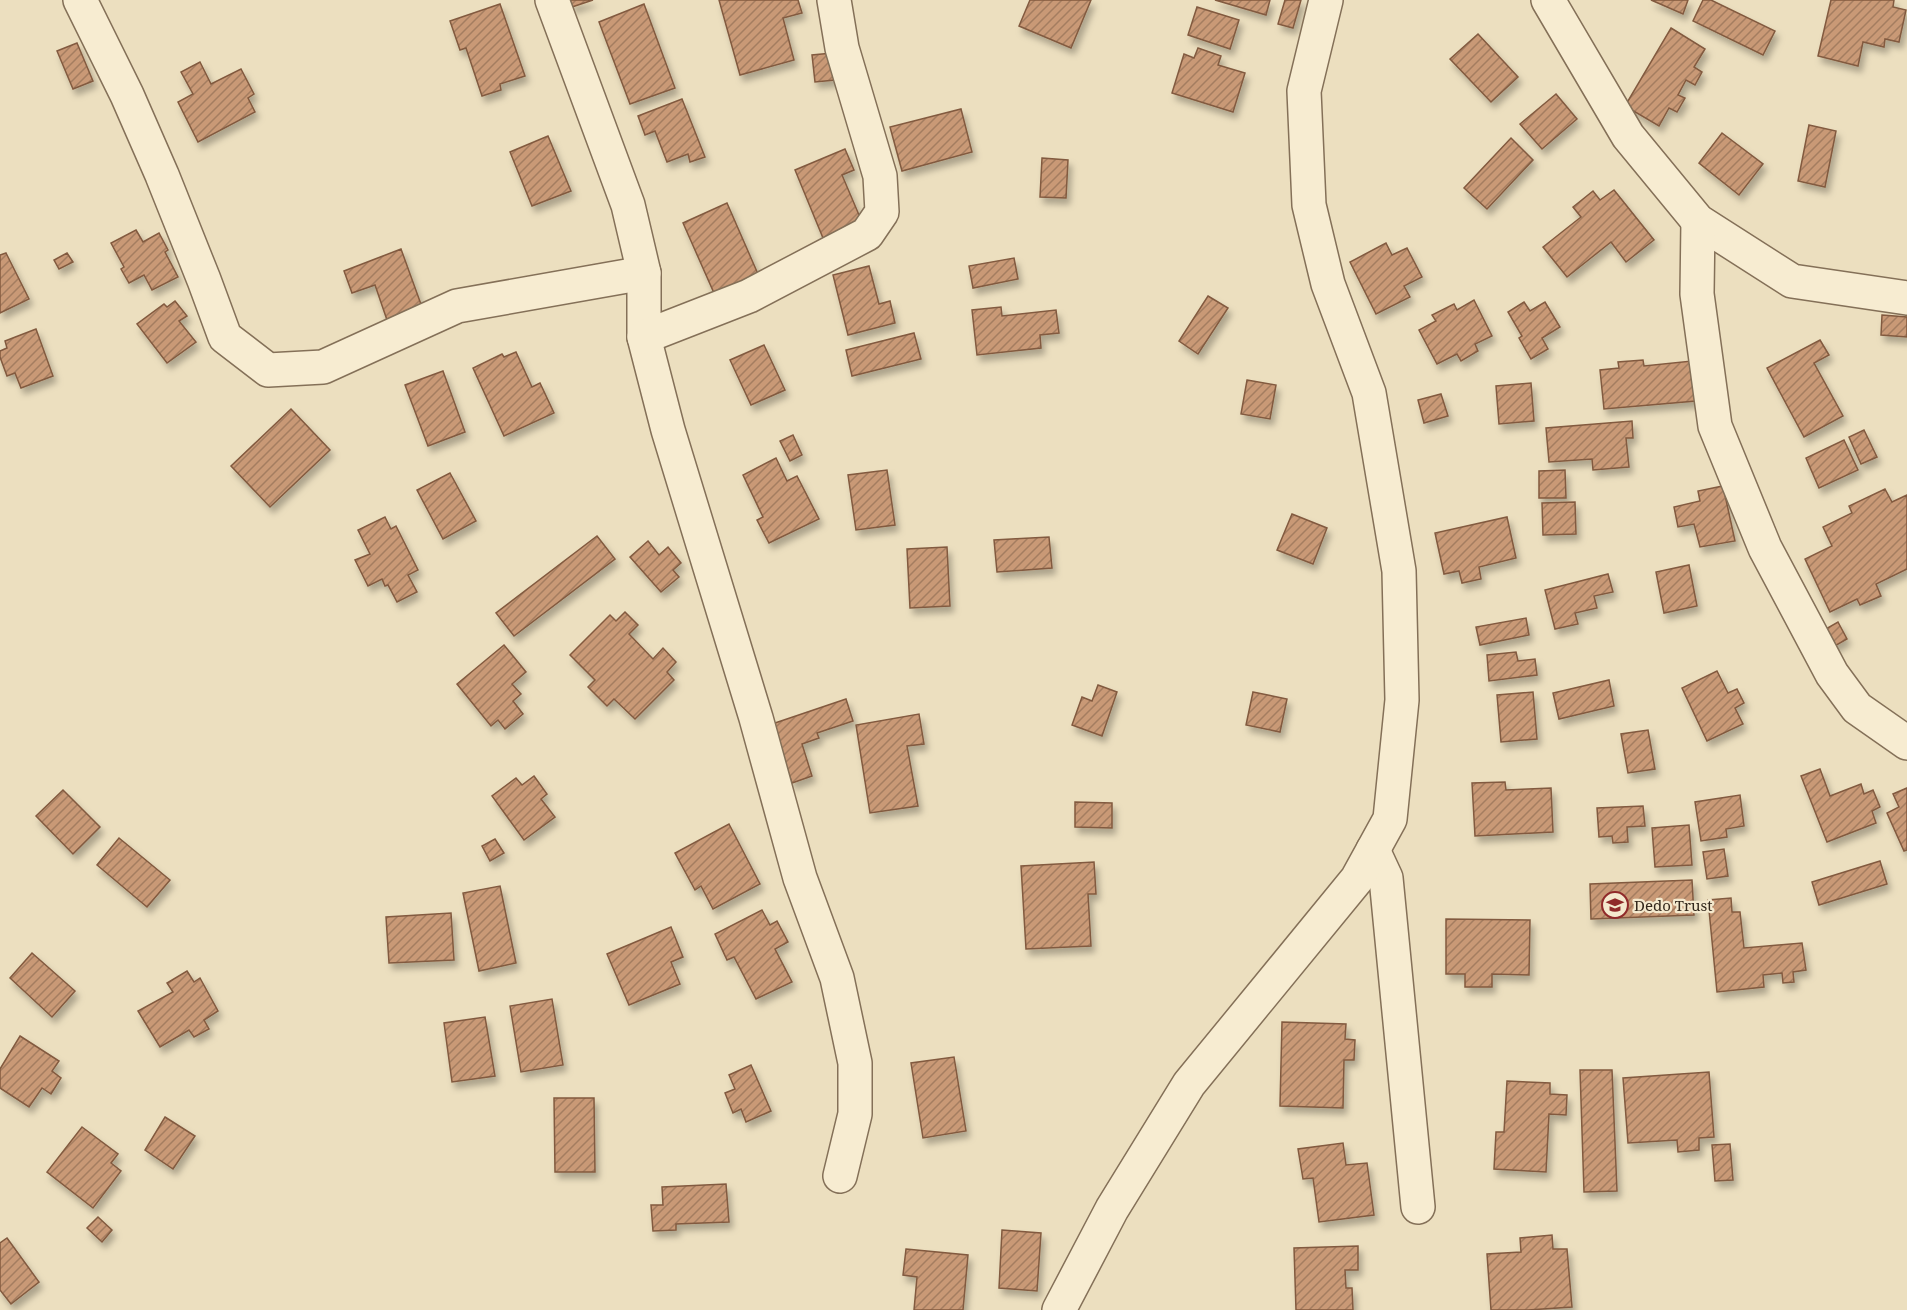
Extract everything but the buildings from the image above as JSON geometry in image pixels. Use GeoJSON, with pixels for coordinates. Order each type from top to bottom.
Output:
{"type":"FeatureCollection","features":[{"type":"Feature","properties":{"kind":"street"},"geometry":{"type":"LineString","coordinates":[[80,0],[127,95],[162,175],[225,337],[268,370],[323,367],[457,306],[644,273]]}},
{"type":"Feature","properties":{"kind":"street"},"geometry":{"type":"LineString","coordinates":[[552,0],[628,205],[644,273],[644,337],[668,430],[756,718],[800,878],[837,978],[855,1063],[855,1114],[840,1176]]}},
{"type":"Feature","properties":{"kind":"street"},"geometry":{"type":"LineString","coordinates":[[644,337],[749,296],[867,234],[882,212],[880,176],[842,48],[834,0]]}},
{"type":"Feature","properties":{"kind":"street"},"geometry":{"type":"LineString","coordinates":[[1059,1310],[1112,1209],[1189,1084],[1357,879],[1390,819],[1402,700],[1399,571],[1369,393],[1328,284],[1309,205],[1304,92],[1326,0]]}},
{"type":"Feature","properties":{"kind":"street"},"geometry":{"type":"LineString","coordinates":[[1548,0],[1628,136],[1698,221],[1792,280],[1907,298]]}},
{"type":"Feature","properties":{"kind":"street"},"geometry":{"type":"LineString","coordinates":[[1698,221],[1697,294],[1714,426],[1765,548],[1832,674],[1857,708],[1907,743]]}},
{"type":"Feature","properties":{"kind":"street"},"geometry":{"type":"LineString","coordinates":[[1373,850],[1386,878],[1419,1207]]}},
{"type":"Feature","properties":{"kind":"place","name":"Dedo Trust"},"geometry":{"type":"Point","coordinates":[1615,905]}}]}
